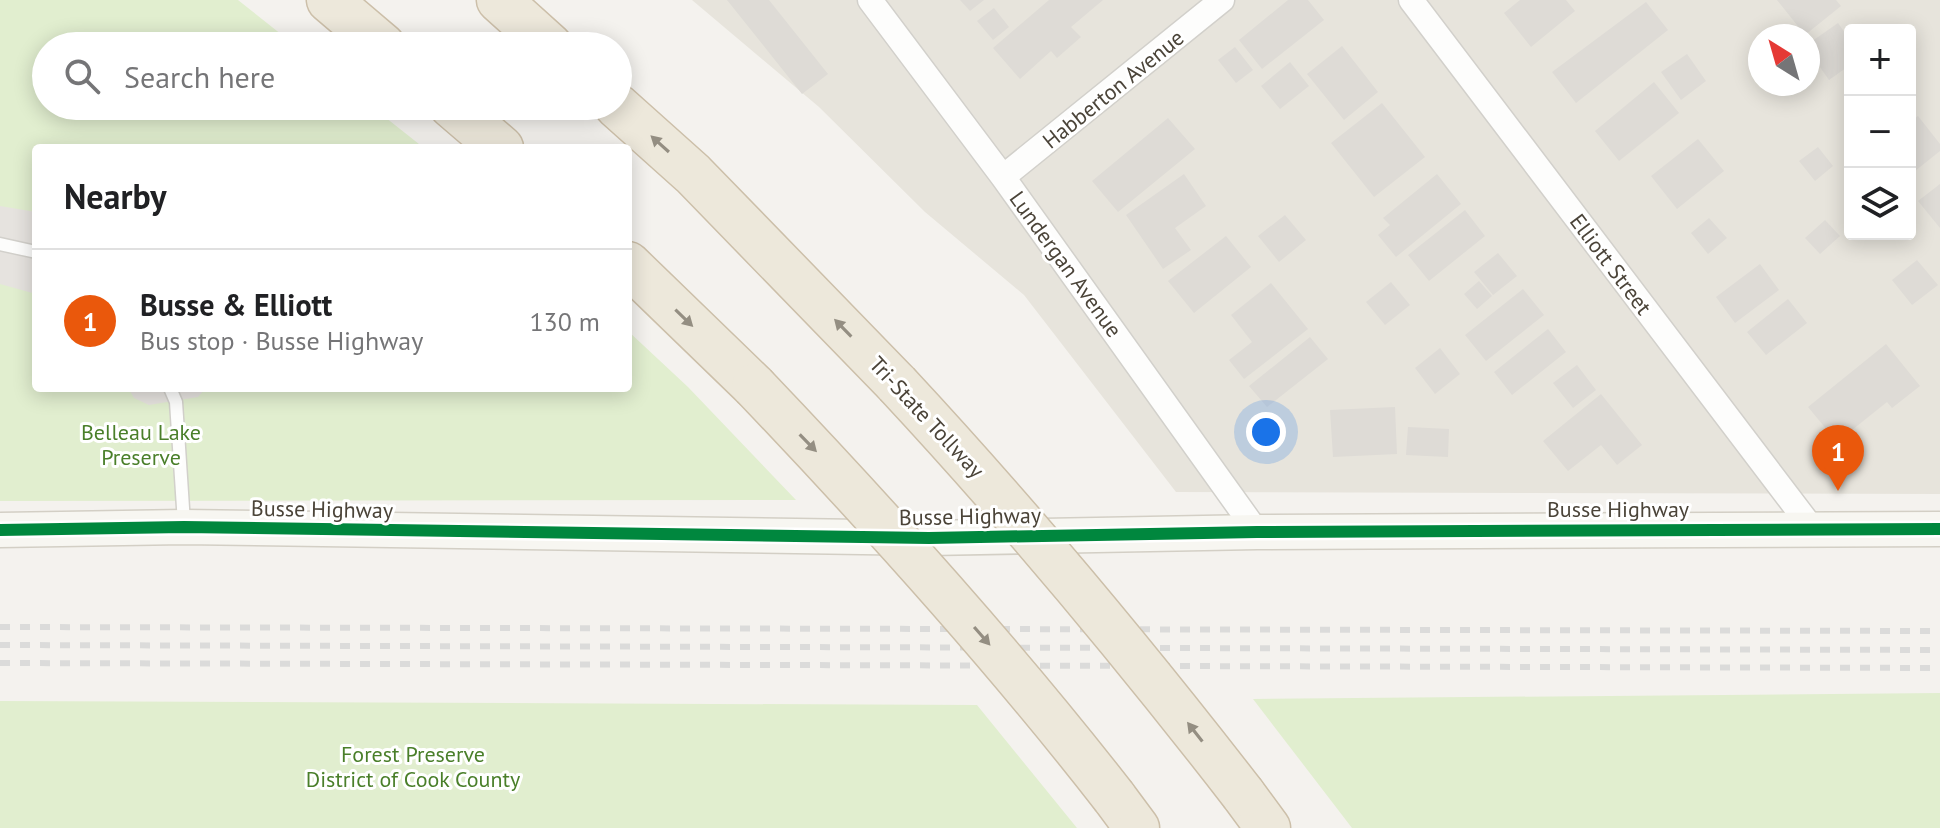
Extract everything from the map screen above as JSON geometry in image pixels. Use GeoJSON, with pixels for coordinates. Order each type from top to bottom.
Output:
{"type":"FeatureCollection","features":[{"type":"Feature","properties":{"kind":"highway"},"geometry":{"type":"LineString","coordinates":[[329,0],[367,32]]}},
{"type":"Feature","properties":{"kind":"highway"},"geometry":{"type":"LineString","coordinates":[[499,0],[534,32]]}},
{"type":"Feature","properties":{"kind":"highway","name":"Tri-State Tollway"},"geometry":{"type":"LineString","coordinates":[[632,119],[693,174],[984,477],[1255,811]]}},
{"type":"Feature","properties":{"kind":"highway"},"geometry":{"type":"LineString","coordinates":[[468,120],[496,144]]}},
{"type":"Feature","properties":{"kind":"highway"},"geometry":{"type":"LineString","coordinates":[[632,268],[754,386],[945,592],[1043,705],[1126,812]]}},
{"type":"Feature","properties":{"kind":"main road","name":"Busse Highway"},"geometry":{"type":"LineString","coordinates":[[0,530],[184,527],[929,538],[1811,527],[1940,529]]}},
{"type":"Feature","properties":{"kind":"street","name":"Lundergan Avenue"},"geometry":{"type":"LineString","coordinates":[[870,0],[1003,177],[1257,532]]}},
{"type":"Feature","properties":{"kind":"street","name":"Habberton Avenue"},"geometry":{"type":"LineString","coordinates":[[1003,177],[1222,0]]}},
{"type":"Feature","properties":{"kind":"street","name":"Elliott Street"},"geometry":{"type":"LineString","coordinates":[[1411,0],[1811,527]]}},
{"type":"Feature","properties":{"kind":"lane"},"geometry":{"type":"LineString","coordinates":[[0,244],[32,251]]}},
{"type":"Feature","properties":{"kind":"lane"},"geometry":{"type":"LineString","coordinates":[[172,392],[176,402],[184,527]]}},
{"type":"Feature","properties":{"kind":"shaded area"},"geometry":{"type":"Polygon","coordinates":[[[692,0],[1940,0],[1940,494],[1176,492],[1024,295],[925,212],[819,107],[692,0]]]}},
{"type":"Feature","properties":{"kind":"shaded area"},"geometry":{"type":"Polygon","coordinates":[[[0,206],[32,211],[32,293],[0,284],[0,206]]]}},
{"type":"Feature","properties":{"kind":"shaded area"},"geometry":{"type":"Polygon","coordinates":[[[130,392],[202,392],[198,397],[149,405],[134,398],[130,392]]]}},
{"type":"Feature","properties":{"kind":"green space","name":"Belleau Lake Preserve"},"geometry":{"type":"Polygon","coordinates":[[[0,0],[238,0],[278,32],[32,32],[32,120],[389,120],[419,144],[32,144],[32,392],[632,392],[632,335],[688,387],[796,500],[0,501],[0,0]]]}},
{"type":"Feature","properties":{"kind":"green space"},"geometry":{"type":"Polygon","coordinates":[[[1940,693],[1940,828],[1352,828],[1253,699],[1940,693]]]}},
{"type":"Feature","properties":{"kind":"green space","name":"Forest Preserve District of Cook County"},"geometry":{"type":"Polygon","coordinates":[[[0,701],[977,705],[1077,828],[0,828],[0,701]]]}},
{"type":"Feature","properties":{"kind":"building"},"geometry":{"type":"Polygon","coordinates":[[[727,0],[769,0],[828,74],[802,94],[727,0]]]}},
{"type":"Feature","properties":{"kind":"building"},"geometry":{"type":"Polygon","coordinates":[[[960,0],[984,0],[970,11],[960,0]]]}},
{"type":"Feature","properties":{"kind":"building"},"geometry":{"type":"Polygon","coordinates":[[[1049,0],[1103,0],[1071,27],[1081,37],[1057,58],[1051,51],[1020,79],[993,48],[1049,0]]]}},
{"type":"Feature","properties":{"kind":"building"},"geometry":{"type":"Polygon","coordinates":[[[1288,0],[1308,0],[1324,20],[1262,69],[1239,40],[1288,0]]]}},
{"type":"Feature","properties":{"kind":"building"},"geometry":{"type":"Polygon","coordinates":[[[1520,0],[1566,0],[1575,11],[1531,47],[1504,13],[1520,0]]]}},
{"type":"Feature","properties":{"kind":"building"},"geometry":{"type":"Polygon","coordinates":[[[1777,0],[1836,0],[1841,6],[1819,24],[1796,24],[1777,0]]]}},
{"type":"Feature","properties":{"kind":"building"},"geometry":{"type":"Polygon","coordinates":[[[1646,2],[1668,30],[1576,103],[1552,72],[1646,2]]]}},
{"type":"Feature","properties":{"kind":"building"},"geometry":{"type":"Polygon","coordinates":[[[994,8],[1009,27],[993,40],[977,21],[994,8]]]}},
{"type":"Feature","properties":{"kind":"building"},"geometry":{"type":"Polygon","coordinates":[[[1838,23],[1844,32],[1844,69],[1829,80],[1820,67],[1820,36],[1838,23]]]}},
{"type":"Feature","properties":{"kind":"building"},"geometry":{"type":"Polygon","coordinates":[[[1342,46],[1378,92],[1344,120],[1307,74],[1342,46]]]}},
{"type":"Feature","properties":{"kind":"building"},"geometry":{"type":"Polygon","coordinates":[[[1235,47],[1253,70],[1236,83],[1218,60],[1235,47]]]}},
{"type":"Feature","properties":{"kind":"building"},"geometry":{"type":"Polygon","coordinates":[[[1687,54],[1706,81],[1681,100],[1661,72],[1687,54]]]}},
{"type":"Feature","properties":{"kind":"building"},"geometry":{"type":"Polygon","coordinates":[[[1290,62],[1309,86],[1280,109],[1261,86],[1290,62]]]}},
{"type":"Feature","properties":{"kind":"building"},"geometry":{"type":"Polygon","coordinates":[[[1654,82],[1679,113],[1619,161],[1595,131],[1654,82]]]}},
{"type":"Feature","properties":{"kind":"building"},"geometry":{"type":"Polygon","coordinates":[[[1382,103],[1425,157],[1374,197],[1331,143],[1382,103]]]}},
{"type":"Feature","properties":{"kind":"building"},"geometry":{"type":"Polygon","coordinates":[[[1918,116],[1940,144],[1940,151],[1916,170],[1916,168],[1918,116]]]}},
{"type":"Feature","properties":{"kind":"building"},"geometry":{"type":"Polygon","coordinates":[[[1168,118],[1195,149],[1118,212],[1092,181],[1168,118]]]}},
{"type":"Feature","properties":{"kind":"building"},"geometry":{"type":"Polygon","coordinates":[[[1698,139],[1724,171],[1677,209],[1651,176],[1698,139]]]}},
{"type":"Feature","properties":{"kind":"building"},"geometry":{"type":"Polygon","coordinates":[[[1818,147],[1833,166],[1815,181],[1799,161],[1818,147]]]}},
{"type":"Feature","properties":{"kind":"building"},"geometry":{"type":"Polygon","coordinates":[[[1184,174],[1206,206],[1175,228],[1191,250],[1163,269],[1126,215],[1184,174]]]}},
{"type":"Feature","properties":{"kind":"building"},"geometry":{"type":"Polygon","coordinates":[[[1437,174],[1461,204],[1396,257],[1378,235],[1390,225],[1383,218],[1437,174]]]}},
{"type":"Feature","properties":{"kind":"building"},"geometry":{"type":"Polygon","coordinates":[[[1940,184],[1940,228],[1918,201],[1940,184]]]}},
{"type":"Feature","properties":{"kind":"building"},"geometry":{"type":"Polygon","coordinates":[[[1465,210],[1485,236],[1429,281],[1408,255],[1465,210]]]}},
{"type":"Feature","properties":{"kind":"building"},"geometry":{"type":"Polygon","coordinates":[[[1285,215],[1306,240],[1279,262],[1258,236],[1285,215]]]}},
{"type":"Feature","properties":{"kind":"building"},"geometry":{"type":"Polygon","coordinates":[[[1709,218],[1727,238],[1708,254],[1691,233],[1709,218]]]}},
{"type":"Feature","properties":{"kind":"building"},"geometry":{"type":"Polygon","coordinates":[[[1825,220],[1840,236],[1820,254],[1805,238],[1825,220]]]}},
{"type":"Feature","properties":{"kind":"building"},"geometry":{"type":"Polygon","coordinates":[[[1226,236],[1251,267],[1194,313],[1168,281],[1226,236]]]}},
{"type":"Feature","properties":{"kind":"building"},"geometry":{"type":"Polygon","coordinates":[[[1498,253],[1517,276],[1493,295],[1474,272],[1498,253]]]}},
{"type":"Feature","properties":{"kind":"building"},"geometry":{"type":"Polygon","coordinates":[[[1917,260],[1938,285],[1912,305],[1892,280],[1917,260]]]}},
{"type":"Feature","properties":{"kind":"building"},"geometry":{"type":"Polygon","coordinates":[[[1760,264],[1779,290],[1735,323],[1716,297],[1760,264]]]}},
{"type":"Feature","properties":{"kind":"building"},"geometry":{"type":"Polygon","coordinates":[[[1479,281],[1492,296],[1477,309],[1464,294],[1479,281]]]}},
{"type":"Feature","properties":{"kind":"building"},"geometry":{"type":"Polygon","coordinates":[[[1391,282],[1410,305],[1385,325],[1366,302],[1391,282]]]}},
{"type":"Feature","properties":{"kind":"building"},"geometry":{"type":"Polygon","coordinates":[[[1271,283],[1308,329],[1244,379],[1229,360],[1252,342],[1231,315],[1271,283]]]}},
{"type":"Feature","properties":{"kind":"building"},"geometry":{"type":"Polygon","coordinates":[[[1523,289],[1544,315],[1486,361],[1465,335],[1523,289]]]}},
{"type":"Feature","properties":{"kind":"building"},"geometry":{"type":"Polygon","coordinates":[[[1788,299],[1807,323],[1766,355],[1747,332],[1788,299]]]}},
{"type":"Feature","properties":{"kind":"building"},"geometry":{"type":"Polygon","coordinates":[[[1548,329],[1566,352],[1512,395],[1494,372],[1548,329]]]}},
{"type":"Feature","properties":{"kind":"building"},"geometry":{"type":"Polygon","coordinates":[[[1310,337],[1328,359],[1267,407],[1249,386],[1310,337]]]}},
{"type":"Feature","properties":{"kind":"building"},"geometry":{"type":"Polygon","coordinates":[[[1886,344],[1920,386],[1892,408],[1887,402],[1837,442],[1808,407],[1886,344]]]}},
{"type":"Feature","properties":{"kind":"building"},"geometry":{"type":"Polygon","coordinates":[[[1440,348],[1460,374],[1435,394],[1415,368],[1440,348]]]}},
{"type":"Feature","properties":{"kind":"building"},"geometry":{"type":"Polygon","coordinates":[[[1577,365],[1596,390],[1573,408],[1553,383],[1577,365]]]}},
{"type":"Feature","properties":{"kind":"building"},"geometry":{"type":"Polygon","coordinates":[[[1601,394],[1642,445],[1617,465],[1601,445],[1568,471],[1543,441],[1601,394]]]}},
{"type":"Feature","properties":{"kind":"building"},"geometry":{"type":"Polygon","coordinates":[[[1395,407],[1397,454],[1333,457],[1330,410],[1395,407]]]}},
{"type":"Feature","properties":{"kind":"building"},"geometry":{"type":"Polygon","coordinates":[[[1408,427],[1449,429],[1448,457],[1406,455],[1408,427]]]}},
{"type":"Feature","properties":{"kind":"railway"},"geometry":{"type":"LineString","coordinates":[[0,627],[1940,631]]}},
{"type":"Feature","properties":{"kind":"railway"},"geometry":{"type":"LineString","coordinates":[[0,645],[1940,650]]}},
{"type":"Feature","properties":{"kind":"railway"},"geometry":{"type":"LineString","coordinates":[[0,663],[1940,668]]}},
{"type":"Feature","properties":{"kind":"cycle path"},"geometry":{"type":"LineString","coordinates":[[0,530],[184,527],[929,538],[1257,532],[1940,529]]}},
{"type":"Feature","properties":{"kind":"place","name":"Busse & Elliott"},"geometry":{"type":"Point","coordinates":[1838,491]}}]}
